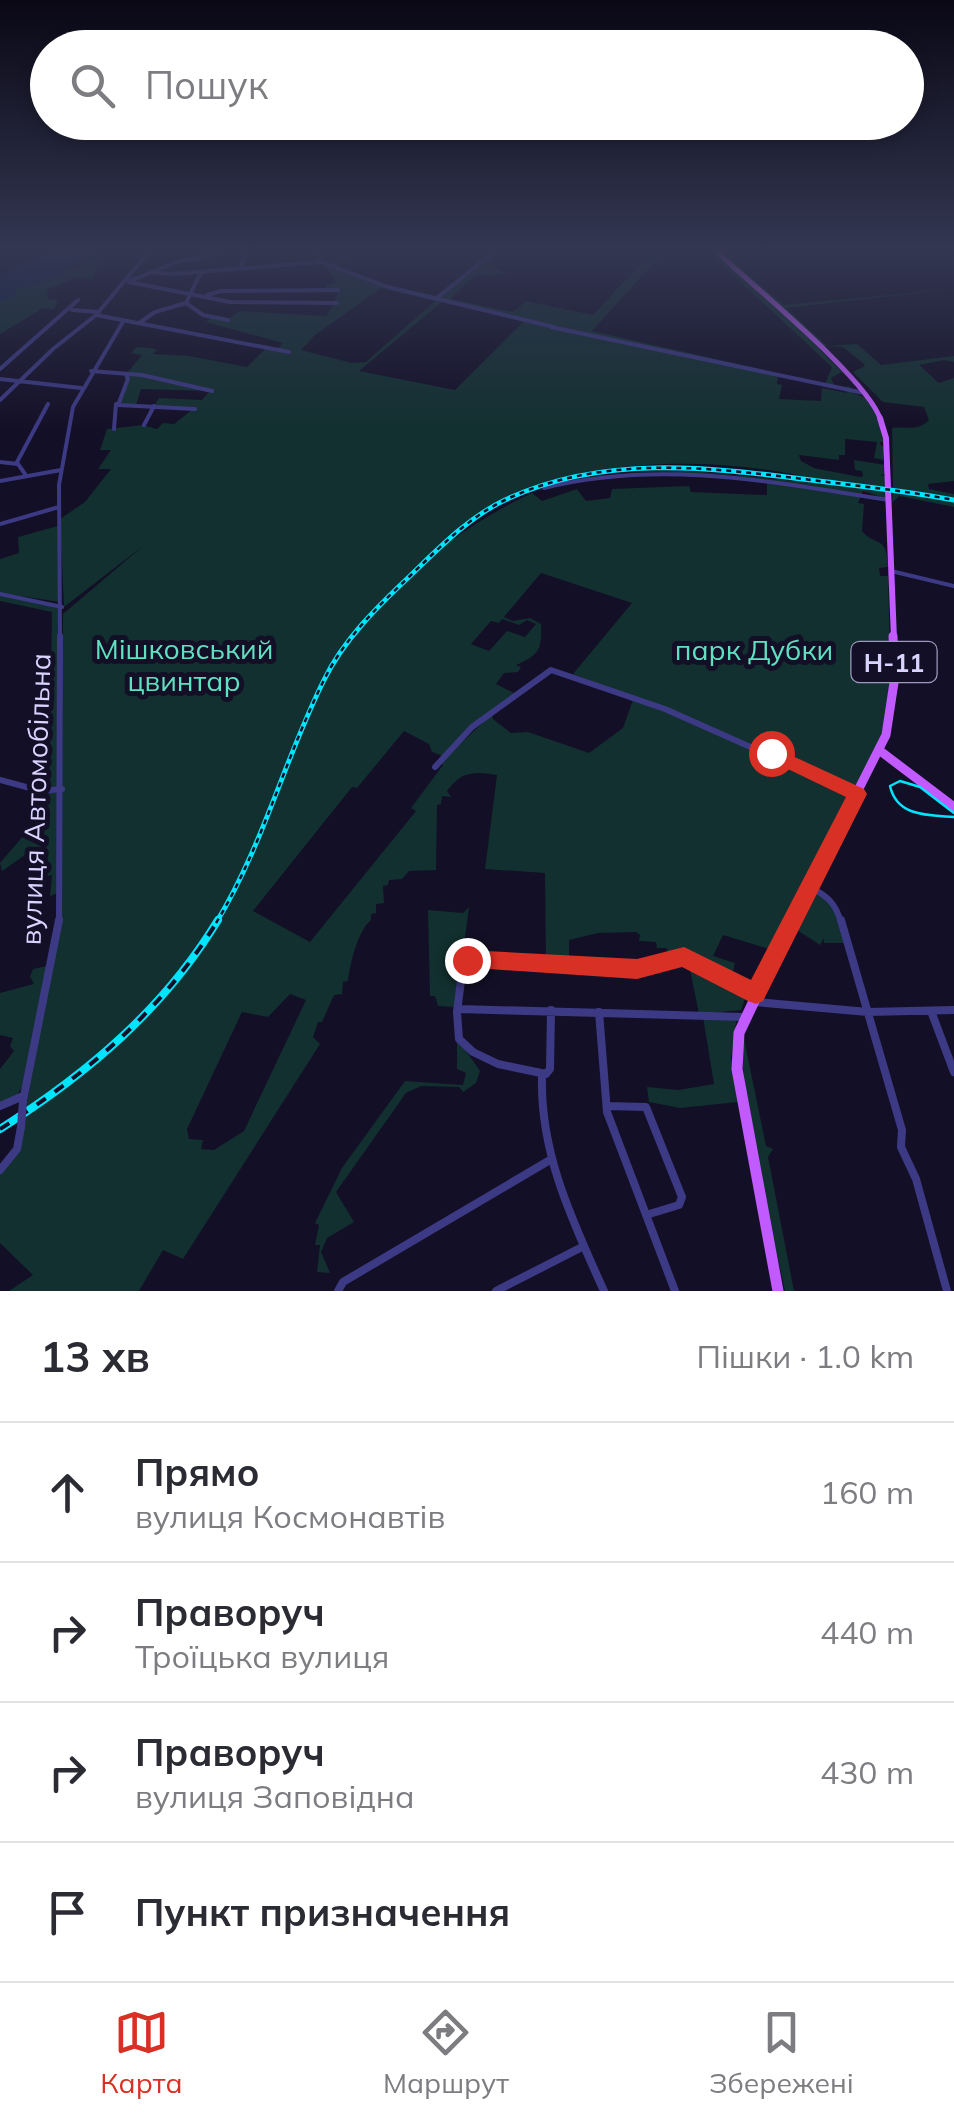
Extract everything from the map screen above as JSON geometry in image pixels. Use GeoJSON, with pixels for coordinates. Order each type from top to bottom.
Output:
{"type":"FeatureCollection","features":[{"type":"Feature","properties":{"kind":"main road","name":"Н-11"},"geometry":{"type":"LineString","coordinates":[[781,312],[867,394],[885,430],[890,501]]}},
{"type":"Feature","properties":{"kind":"main road","name":"Н-11"},"geometry":{"type":"LineString","coordinates":[[778,1291],[736,1069],[737,1043],[754,997],[879,750],[895,690],[890,440],[876,399],[783,312]]}},
{"type":"Feature","properties":{"kind":"main road"},"geometry":{"type":"LineString","coordinates":[[879,750],[954,807]]}},
{"type":"Feature","properties":{"kind":"street"},"geometry":{"type":"LineString","coordinates":[[0,369],[68,312]]}},
{"type":"Feature","properties":{"kind":"street"},"geometry":{"type":"LineString","coordinates":[[92,312],[288,352]]}},
{"type":"Feature","properties":{"kind":"street"},"geometry":{"type":"LineString","coordinates":[[137,324],[154,312]]}},
{"type":"Feature","properties":{"kind":"street"},"geometry":{"type":"LineString","coordinates":[[199,312],[228,320]]}},
{"type":"Feature","properties":{"kind":"street"},"geometry":{"type":"LineString","coordinates":[[502,312],[542,321],[554,328],[867,394]]}},
{"type":"Feature","properties":{"kind":"street"},"geometry":{"type":"LineString","coordinates":[[0,400],[23,382],[53,348],[97,313]]}},
{"type":"Feature","properties":{"kind":"street","name":"вулиця Автомобільна"},"geometry":{"type":"LineString","coordinates":[[0,1170],[18,1149],[23,1098],[56,946],[62,790],[62,470],[72,410],[124,320]]}},
{"type":"Feature","properties":{"kind":"street"},"geometry":{"type":"LineString","coordinates":[[91,372],[123,373],[212,391]]}},
{"type":"Feature","properties":{"kind":"street"},"geometry":{"type":"LineString","coordinates":[[114,428],[116,404],[128,379],[123,373]]}},
{"type":"Feature","properties":{"kind":"street"},"geometry":{"type":"LineString","coordinates":[[0,379],[82,388]]}},
{"type":"Feature","properties":{"kind":"street"},"geometry":{"type":"LineString","coordinates":[[16,464],[48,404]]}},
{"type":"Feature","properties":{"kind":"street"},"geometry":{"type":"LineString","coordinates":[[116,404],[195,409]]}},
{"type":"Feature","properties":{"kind":"street"},"geometry":{"type":"LineString","coordinates":[[144,425],[154,406]]}},
{"type":"Feature","properties":{"kind":"street"},"geometry":{"type":"LineString","coordinates":[[0,462],[16,464],[24,474]]}},
{"type":"Feature","properties":{"kind":"street"},"geometry":{"type":"LineString","coordinates":[[0,481],[62,470]]}},
{"type":"Feature","properties":{"kind":"street"},"geometry":{"type":"LineString","coordinates":[[544,488],[576,479],[634,472],[732,476],[890,501]]}},
{"type":"Feature","properties":{"kind":"street"},"geometry":{"type":"LineString","coordinates":[[0,524],[59,508]]}},
{"type":"Feature","properties":{"kind":"street"},"geometry":{"type":"LineString","coordinates":[[891,571],[954,586]]}},
{"type":"Feature","properties":{"kind":"street"},"geometry":{"type":"LineString","coordinates":[[0,594],[63,609]]}},
{"type":"Feature","properties":{"kind":"street"},"geometry":{"type":"LineString","coordinates":[[435,766],[472,727],[551,670],[664,709],[857,794]]}},
{"type":"Feature","properties":{"kind":"street"},"geometry":{"type":"LineString","coordinates":[[0,780],[40,790],[62,790]]}},
{"type":"Feature","properties":{"kind":"street"},"geometry":{"type":"LineString","coordinates":[[810,886],[836,908],[902,1130],[901,1147],[916,1180],[947,1291]]}},
{"type":"Feature","properties":{"kind":"street"},"geometry":{"type":"LineString","coordinates":[[546,1072],[511,1070],[464,1047],[458,1033],[463,965],[476,958],[637,969],[684,957],[754,997],[761,1006],[868,1012],[954,1010]]}},
{"type":"Feature","properties":{"kind":"street"},"geometry":{"type":"LineString","coordinates":[[459,1008],[734,1014],[744,1018]]}},
{"type":"Feature","properties":{"kind":"street"},"geometry":{"type":"LineString","coordinates":[[551,1010],[539,1108],[550,1160],[604,1291]]}},
{"type":"Feature","properties":{"kind":"street"},"geometry":{"type":"LineString","coordinates":[[930,1011],[954,1072]]}},
{"type":"Feature","properties":{"kind":"street"},"geometry":{"type":"LineString","coordinates":[[600,1012],[606,1101],[623,1161],[675,1291]]}},
{"type":"Feature","properties":{"kind":"street"},"geometry":{"type":"LineString","coordinates":[[0,1106],[23,1098]]}},
{"type":"Feature","properties":{"kind":"street"},"geometry":{"type":"LineString","coordinates":[[606,1101],[644,1106],[682,1200],[646,1216]]}},
{"type":"Feature","properties":{"kind":"street"},"geometry":{"type":"LineString","coordinates":[[338,1291],[357,1274],[550,1160]]}},
{"type":"Feature","properties":{"kind":"street"},"geometry":{"type":"LineString","coordinates":[[496,1291],[584,1246]]}},
{"type":"Feature","properties":{"kind":"green space"},"geometry":{"type":"Polygon","coordinates":[[[0,312],[36,312],[0,334],[0,312]]]}},
{"type":"Feature","properties":{"kind":"green space"},"geometry":{"type":"Polygon","coordinates":[[[237,312],[326,316],[329,312],[347,312],[301,350],[352,363],[366,362],[422,312],[430,312],[359,371],[455,390],[525,320],[492,312],[609,312],[592,331],[825,384],[832,367],[773,312],[783,312],[842,372],[831,378],[834,385],[830,386],[778,376],[777,384],[782,385],[779,399],[821,401],[822,388],[847,393],[845,387],[849,386],[853,393],[870,399],[882,422],[885,441],[879,443],[884,447],[883,460],[874,458],[877,442],[845,439],[845,455],[839,455],[839,460],[799,455],[801,461],[814,468],[860,477],[862,471],[855,470],[854,460],[886,465],[887,473],[881,475],[887,477],[887,499],[863,491],[858,503],[864,504],[862,531],[883,545],[887,557],[888,567],[879,568],[880,576],[888,576],[891,698],[883,732],[857,787],[844,788],[850,797],[836,818],[790,916],[769,949],[723,935],[713,956],[735,963],[732,976],[689,956],[670,957],[666,948],[657,948],[656,942],[639,941],[636,932],[598,933],[569,940],[569,964],[546,962],[545,873],[485,869],[497,775],[475,773],[458,779],[447,791],[451,797],[442,796],[441,804],[437,805],[436,870],[409,871],[402,879],[389,880],[383,886],[384,903],[376,904],[376,913],[371,914],[359,939],[342,994],[334,995],[322,1022],[318,1022],[313,1037],[320,1044],[183,1259],[163,1250],[139,1291],[9,1291],[33,1275],[0,1243],[0,1173],[19,1149],[25,1116],[134,1027],[203,947],[238,889],[326,680],[380,604],[363,623],[352,636],[324,679],[244,868],[212,928],[173,981],[128,1030],[25,1113],[61,920],[63,614],[143,546],[64,607],[60,519],[85,502],[111,469],[98,469],[111,450],[100,450],[107,429],[143,425],[157,429],[163,423],[174,424],[193,409],[154,406],[159,398],[202,400],[210,391],[141,389],[136,405],[118,405],[127,373],[142,355],[131,353],[137,347],[157,349],[153,354],[247,367],[265,349],[276,350],[283,343],[206,322],[212,317],[228,320],[237,312]],[[703,464],[614,468],[532,487],[485,509],[416,569],[472,527],[532,493],[542,501],[577,489],[586,501],[610,498],[612,489],[689,486],[691,492],[767,495],[767,481],[732,475],[629,471],[678,470],[824,482],[787,473],[703,464]],[[541,573],[504,617],[513,621],[530,618],[541,624],[538,650],[516,665],[521,667],[518,672],[504,673],[496,684],[516,694],[471,727],[443,756],[404,731],[357,788],[352,787],[253,911],[310,942],[416,811],[411,808],[443,765],[440,763],[492,714],[511,733],[528,732],[589,753],[623,728],[634,697],[573,674],[632,603],[541,573]],[[502,619],[499,623],[491,621],[471,644],[489,651],[507,631],[525,637],[536,624],[527,620],[519,625],[502,619]],[[290,994],[268,1017],[242,1012],[187,1129],[189,1139],[203,1140],[201,1149],[214,1150],[244,1131],[306,1000],[290,994]]]}},
{"type":"Feature","properties":{"kind":"green space"},"geometry":{"type":"Polygon","coordinates":[[[786,312],[827,346],[857,344],[881,365],[954,356],[954,362],[919,365],[939,383],[954,378],[954,481],[928,484],[929,489],[954,494],[954,507],[899,496],[892,503],[893,491],[898,491],[893,490],[892,428],[925,424],[929,420],[924,407],[883,402],[853,372],[865,366],[863,363],[843,347],[823,346],[786,312]]]}},
{"type":"Feature","properties":{"kind":"green space"},"geometry":{"type":"Polygon","coordinates":[[[58,526],[60,602],[0,593],[0,559],[19,553],[18,537],[58,526]]]}},
{"type":"Feature","properties":{"kind":"green space"},"geometry":{"type":"Polygon","coordinates":[[[0,595],[58,608],[60,786],[49,790],[52,612],[0,601],[0,595]]]}},
{"type":"Feature","properties":{"kind":"green space"},"geometry":{"type":"Polygon","coordinates":[[[59,792],[58,893],[50,896],[52,875],[46,876],[48,849],[25,855],[2,871],[0,863],[42,814],[49,793],[59,792]]]}},
{"type":"Feature","properties":{"kind":"green space"},"geometry":{"type":"Polygon","coordinates":[[[814,893],[832,903],[845,943],[824,943],[824,938],[820,945],[797,930],[814,893]]]}},
{"type":"Feature","properties":{"kind":"green space"},"geometry":{"type":"Polygon","coordinates":[[[469,907],[456,1007],[438,1006],[435,996],[430,996],[428,910],[463,913],[469,907]]]}},
{"type":"Feature","properties":{"kind":"green space"},"geometry":{"type":"Polygon","coordinates":[[[688,960],[747,993],[741,1010],[699,1014],[688,960]]]}},
{"type":"Feature","properties":{"kind":"green space"},"geometry":{"type":"Polygon","coordinates":[[[47,966],[22,1087],[17,1095],[0,1103],[0,1069],[14,1051],[10,1046],[13,1038],[0,1035],[0,993],[34,984],[30,977],[33,969],[47,966]]]}},
{"type":"Feature","properties":{"kind":"green space"},"geometry":{"type":"Polygon","coordinates":[[[703,1017],[737,1018],[731,1057],[738,1102],[680,1108],[649,1102],[647,1087],[678,1090],[714,1084],[703,1017]]]}},
{"type":"Feature","properties":{"kind":"green space"},"geometry":{"type":"Polygon","coordinates":[[[743,1034],[766,1146],[773,1149],[768,1157],[794,1291],[785,1291],[756,1163],[745,1098],[743,1034]]]}},
{"type":"Feature","properties":{"kind":"green space"},"geometry":{"type":"Polygon","coordinates":[[[457,1038],[480,1071],[476,1083],[463,1092],[459,1087],[421,1086],[406,1093],[336,1192],[354,1222],[327,1238],[321,1252],[330,1273],[317,1272],[320,1245],[315,1245],[319,1225],[315,1223],[342,1168],[405,1081],[463,1085],[466,1073],[457,1069],[457,1038]]]}},
{"type":"Feature","properties":{"kind":"tram line"},"geometry":{"type":"LineString","coordinates":[[954,813],[920,787],[900,781],[890,786],[906,809],[954,817]]}},
{"type":"Feature","properties":{"kind":"railway"},"geometry":{"type":"LineString","coordinates":[[216,923],[247,864],[310,710],[341,651],[374,611],[432,554],[492,507],[542,485],[579,476],[656,468],[772,475],[954,500]]}},
{"type":"Feature","properties":{"kind":"railway"},"geometry":{"type":"LineString","coordinates":[[0,1129],[63,1086],[121,1037],[173,982],[218,920]]}},
{"type":"Feature","properties":{"kind":"route"},"geometry":{"type":"LineString","coordinates":[[467,960],[637,969],[679,956],[756,994],[857,794],[771,753]]}},
{"type":"Feature","properties":{"kind":"park label","name":"парк Дубки"},"geometry":{"type":"Point","coordinates":[754,649]}},
{"type":"Feature","properties":{"kind":"park label","name":"Мішковський цвинтар"},"geometry":{"type":"Point","coordinates":[184,664]}}]}
